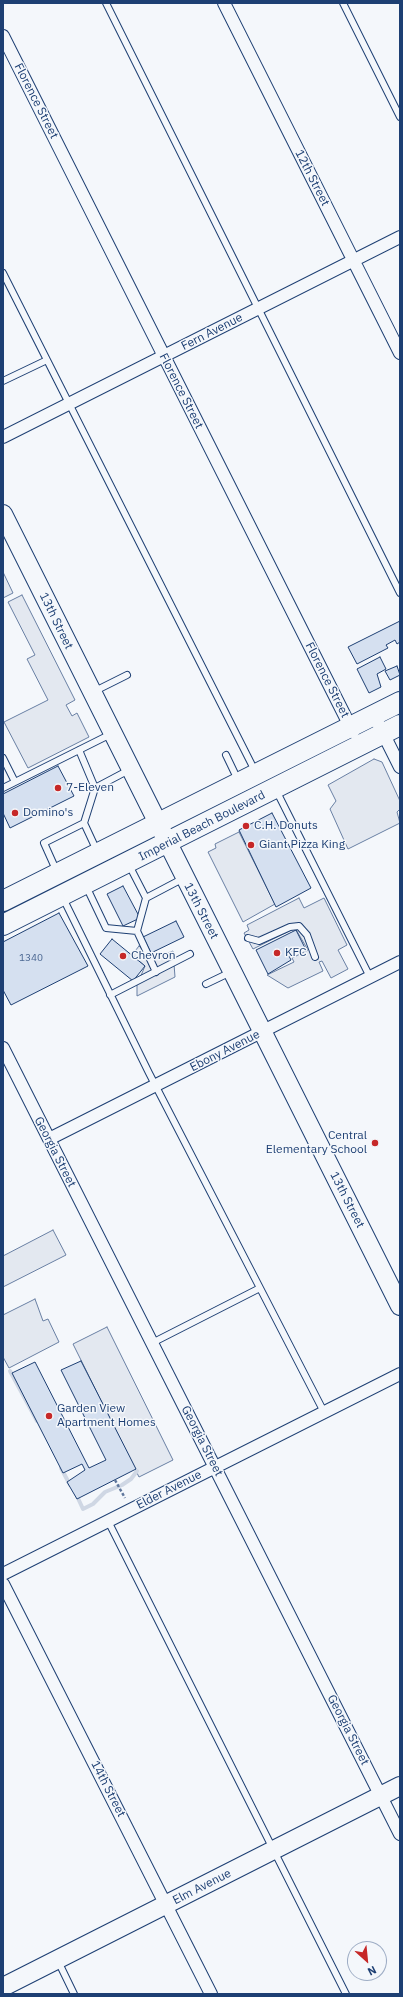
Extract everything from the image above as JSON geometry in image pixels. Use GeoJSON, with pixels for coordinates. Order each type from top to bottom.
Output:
{"type":"FeatureCollection","features":[{"type":"Feature","properties":{"kind":"main road","name":"13th Street"},"geometry":{"type":"LineString","coordinates":[[3,514],[91,693],[400,1306]]}},
{"type":"Feature","properties":{"kind":"main road","name":"Imperial Beach Boulevard"},"geometry":{"type":"LineString","coordinates":[[3,901],[400,702]]}},
{"type":"Feature","properties":{"kind":"main road","name":"Imperial Beach Boulevard"},"geometry":{"type":"LineString","coordinates":[[3,925],[167,844],[392,729]]}},
{"type":"Feature","properties":{"kind":"main road","name":"Elm Avenue"},"geometry":{"type":"LineString","coordinates":[[3,1987],[400,1786]]}},
{"type":"Feature","properties":{"kind":"street","name":"12th Street"},"geometry":{"type":"LineString","coordinates":[[224,3],[400,353]]}},
{"type":"Feature","properties":{"kind":"street","name":"Florence Street"},"geometry":{"type":"LineString","coordinates":[[3,36],[351,727],[359,746]]}},
{"type":"Feature","properties":{"kind":"street","name":"Fern Avenue"},"geometry":{"type":"LineString","coordinates":[[3,438],[400,237]]}},
{"type":"Feature","properties":{"kind":"street"},"geometry":{"type":"LineString","coordinates":[[374,715],[392,729],[400,767]]}},
{"type":"Feature","properties":{"kind":"street","name":"Ebony Avenue"},"geometry":{"type":"LineString","coordinates":[[49,1139],[400,962]]}},
{"type":"Feature","properties":{"kind":"street","name":"Georgia Street"},"geometry":{"type":"LineString","coordinates":[[3,1048],[400,1834]]}},
{"type":"Feature","properties":{"kind":"street","name":"Elder Avenue"},"geometry":{"type":"LineString","coordinates":[[3,1574],[400,1374]]}},
{"type":"Feature","properties":{"kind":"street","name":"14th Street"},"geometry":{"type":"LineString","coordinates":[[3,1584],[167,1904],[211,1994]]}},
{"type":"Feature","properties":{"kind":"lane"},"geometry":{"type":"LineString","coordinates":[[106,3],[400,593]]}},
{"type":"Feature","properties":{"kind":"lane"},"geometry":{"type":"LineString","coordinates":[[343,3],[400,117]]}},
{"type":"Feature","properties":{"kind":"lane"},"geometry":{"type":"LineString","coordinates":[[3,273],[70,404],[248,779]]}},
{"type":"Feature","properties":{"kind":"lane"},"geometry":{"type":"LineString","coordinates":[[3,381],[47,360]]}},
{"type":"Feature","properties":{"kind":"lane"},"geometry":{"type":"LineString","coordinates":[[91,693],[127,675]]}},
{"type":"Feature","properties":{"kind":"lane"},"geometry":{"type":"LineString","coordinates":[[3,788],[112,733]]}},
{"type":"Feature","properties":{"kind":"lane"},"geometry":{"type":"LineString","coordinates":[[79,750],[95,788],[84,823],[98,854]]}},
{"type":"Feature","properties":{"kind":"lane"},"geometry":{"type":"LineString","coordinates":[[226,755],[248,779]]}},
{"type":"Feature","properties":{"kind":"lane"},"geometry":{"type":"LineString","coordinates":[[3,758],[15,782]]}},
{"type":"Feature","properties":{"kind":"lane"},"geometry":{"type":"LineString","coordinates":[[95,788],[130,770]]}},
{"type":"Feature","properties":{"kind":"lane"},"geometry":{"type":"LineString","coordinates":[[275,789],[370,977]]}},
{"type":"Feature","properties":{"kind":"lane"},"geometry":{"type":"LineString","coordinates":[[58,874],[44,842],[84,823]]}},
{"type":"Feature","properties":{"kind":"lane"},"geometry":{"type":"LineString","coordinates":[[128,863],[146,898],[137,931],[156,972]]}},
{"type":"Feature","properties":{"kind":"lane"},"geometry":{"type":"LineString","coordinates":[[146,898],[184,878]]}},
{"type":"Feature","properties":{"kind":"lane"},"geometry":{"type":"LineString","coordinates":[[85,885],[106,928],[137,931]]}},
{"type":"Feature","properties":{"kind":"lane"},"geometry":{"type":"LineString","coordinates":[[62,896],[156,1086],[324,1412]]}},
{"type":"Feature","properties":{"kind":"lane"},"geometry":{"type":"LineString","coordinates":[[248,938],[259,941],[290,927],[299,926],[308,935],[315,957]]}},
{"type":"Feature","properties":{"kind":"lane"},"geometry":{"type":"LineString","coordinates":[[110,995],[190,954]]}},
{"type":"Feature","properties":{"kind":"lane"},"geometry":{"type":"LineString","coordinates":[[206,984],[232,972]]}},
{"type":"Feature","properties":{"kind":"lane"},"geometry":{"type":"LineString","coordinates":[[152,1343],[260,1288]]}},
{"type":"Feature","properties":{"kind":"lane"},"geometry":{"type":"LineString","coordinates":[[108,1521],[346,1994]]}},
{"type":"Feature","properties":{"kind":"lane"},"geometry":{"type":"LineString","coordinates":[[57,1960],[74,1994]]}},
{"type":"Feature","properties":{"kind":"path"},"geometry":{"type":"LineString","coordinates":[[115,1480],[125,1498]]}},
{"type":"Feature","properties":{"kind":"shaded area"},"geometry":{"type":"Polygon","coordinates":[[[3,572],[13,593],[3,598],[3,572]]]}},
{"type":"Feature","properties":{"kind":"shaded area"},"geometry":{"type":"Polygon","coordinates":[[[22,595],[75,700],[66,705],[72,716],[77,713],[89,737],[28,768],[4,722],[48,700],[27,659],[35,655],[8,602],[22,595]]]}},
{"type":"Feature","properties":{"kind":"shaded area"},"geometry":{"type":"Polygon","coordinates":[[[374,759],[382,762],[400,801],[400,809],[397,812],[400,823],[348,849],[330,809],[336,801],[328,785],[374,759]]]}},
{"type":"Feature","properties":{"kind":"shaded area"},"geometry":{"type":"Polygon","coordinates":[[[239,832],[275,904],[243,922],[208,852],[216,848],[215,844],[239,832]]]}},
{"type":"Feature","properties":{"kind":"shaded area"},"geometry":{"type":"Polygon","coordinates":[[[299,898],[304,908],[324,898],[347,945],[338,950],[348,969],[331,978],[322,961],[319,962],[323,971],[288,988],[267,975],[294,962],[292,958],[308,950],[295,928],[253,949],[244,933],[249,930],[247,925],[299,898]]]}},
{"type":"Feature","properties":{"kind":"shaded area"},"geometry":{"type":"Polygon","coordinates":[[[139,946],[154,958],[173,951],[175,977],[137,996],[137,985],[145,966],[132,955],[139,946]]]}},
{"type":"Feature","properties":{"kind":"shaded area"},"geometry":{"type":"Polygon","coordinates":[[[53,1230],[66,1255],[3,1287],[3,1256],[53,1230]]]}},
{"type":"Feature","properties":{"kind":"shaded area"},"geometry":{"type":"Polygon","coordinates":[[[35,1299],[43,1321],[48,1319],[59,1342],[9,1368],[3,1357],[3,1315],[35,1299]]]}},
{"type":"Feature","properties":{"kind":"shaded area"},"geometry":{"type":"Polygon","coordinates":[[[107,1327],[173,1460],[139,1477],[73,1344],[107,1327]]]}},
{"type":"Feature","properties":{"kind":"building"},"geometry":{"type":"Polygon","coordinates":[[[400,621],[400,642],[397,644],[395,640],[386,645],[388,648],[357,664],[348,647],[400,621]]]}},
{"type":"Feature","properties":{"kind":"building"},"geometry":{"type":"Polygon","coordinates":[[[380,657],[386,669],[377,674],[381,687],[369,693],[357,669],[380,657]]]}},
{"type":"Feature","properties":{"kind":"building"},"geometry":{"type":"Polygon","coordinates":[[[397,666],[400,675],[390,680],[385,671],[397,666]]]}},
{"type":"Feature","properties":{"kind":"building"},"geometry":{"type":"Polygon","coordinates":[[[58,766],[74,796],[10,828],[3,813],[3,794],[58,766]]]}},
{"type":"Feature","properties":{"kind":"building"},"geometry":{"type":"Polygon","coordinates":[[[272,813],[311,888],[276,907],[239,830],[272,813]]]}},
{"type":"Feature","properties":{"kind":"building"},"geometry":{"type":"Polygon","coordinates":[[[123,886],[140,918],[123,926],[107,894],[123,886]]]}},
{"type":"Feature","properties":{"kind":"building"},"geometry":{"type":"Polygon","coordinates":[[[59,913],[88,966],[11,1005],[3,990],[3,942],[59,913]]]}},
{"type":"Feature","properties":{"kind":"building"},"geometry":{"type":"Polygon","coordinates":[[[176,921],[184,937],[151,953],[143,937],[176,921]]]}},
{"type":"Feature","properties":{"kind":"building","name":"KFC"},"geometry":{"type":"Polygon","coordinates":[[[296,930],[305,948],[289,956],[291,960],[268,974],[256,950],[296,930]]]}},
{"type":"Feature","properties":{"kind":"building"},"geometry":{"type":"Polygon","coordinates":[[[112,939],[145,966],[133,981],[100,954],[112,939]]]}},
{"type":"Feature","properties":{"kind":"building","name":"Garden View Apartment Homes"},"geometry":{"type":"Polygon","coordinates":[[[81,1361],[136,1469],[77,1499],[67,1482],[85,1470],[82,1464],[63,1473],[12,1373],[35,1362],[89,1468],[106,1460],[61,1370],[81,1361]]]}},
{"type":"Feature","properties":{"kind":"waterway"},"geometry":{"type":"LineString","coordinates":[[10,1371],[37,1421]]}},
{"type":"Feature","properties":{"kind":"waterway"},"geometry":{"type":"LineString","coordinates":[[61,1468],[70,1485]]}},
{"type":"Feature","properties":{"kind":"waterway"},"geometry":{"type":"LineString","coordinates":[[76,1494],[83,1509],[93,1504],[105,1492],[122,1485],[131,1479],[137,1471]]}},
{"type":"Feature","properties":{"kind":"place","name":"7-Eleven"},"geometry":{"type":"Point","coordinates":[58,788]}},
{"type":"Feature","properties":{"kind":"place","name":"Domino's"},"geometry":{"type":"Point","coordinates":[15,813]}},
{"type":"Feature","properties":{"kind":"place","name":"C.H. Donuts"},"geometry":{"type":"Point","coordinates":[246,826]}},
{"type":"Feature","properties":{"kind":"place","name":"Giant Pizza King"},"geometry":{"type":"Point","coordinates":[251,845]}},
{"type":"Feature","properties":{"kind":"place","name":"KFC"},"geometry":{"type":"Point","coordinates":[277,953]}},
{"type":"Feature","properties":{"kind":"place","name":"Chevron"},"geometry":{"type":"Point","coordinates":[123,956]}},
{"type":"Feature","properties":{"kind":"place","name":"Central Elementary School"},"geometry":{"type":"Point","coordinates":[375,1143]}},
{"type":"Feature","properties":{"kind":"place","name":"Garden View Apartment Homes"},"geometry":{"type":"Point","coordinates":[49,1416]}}]}
